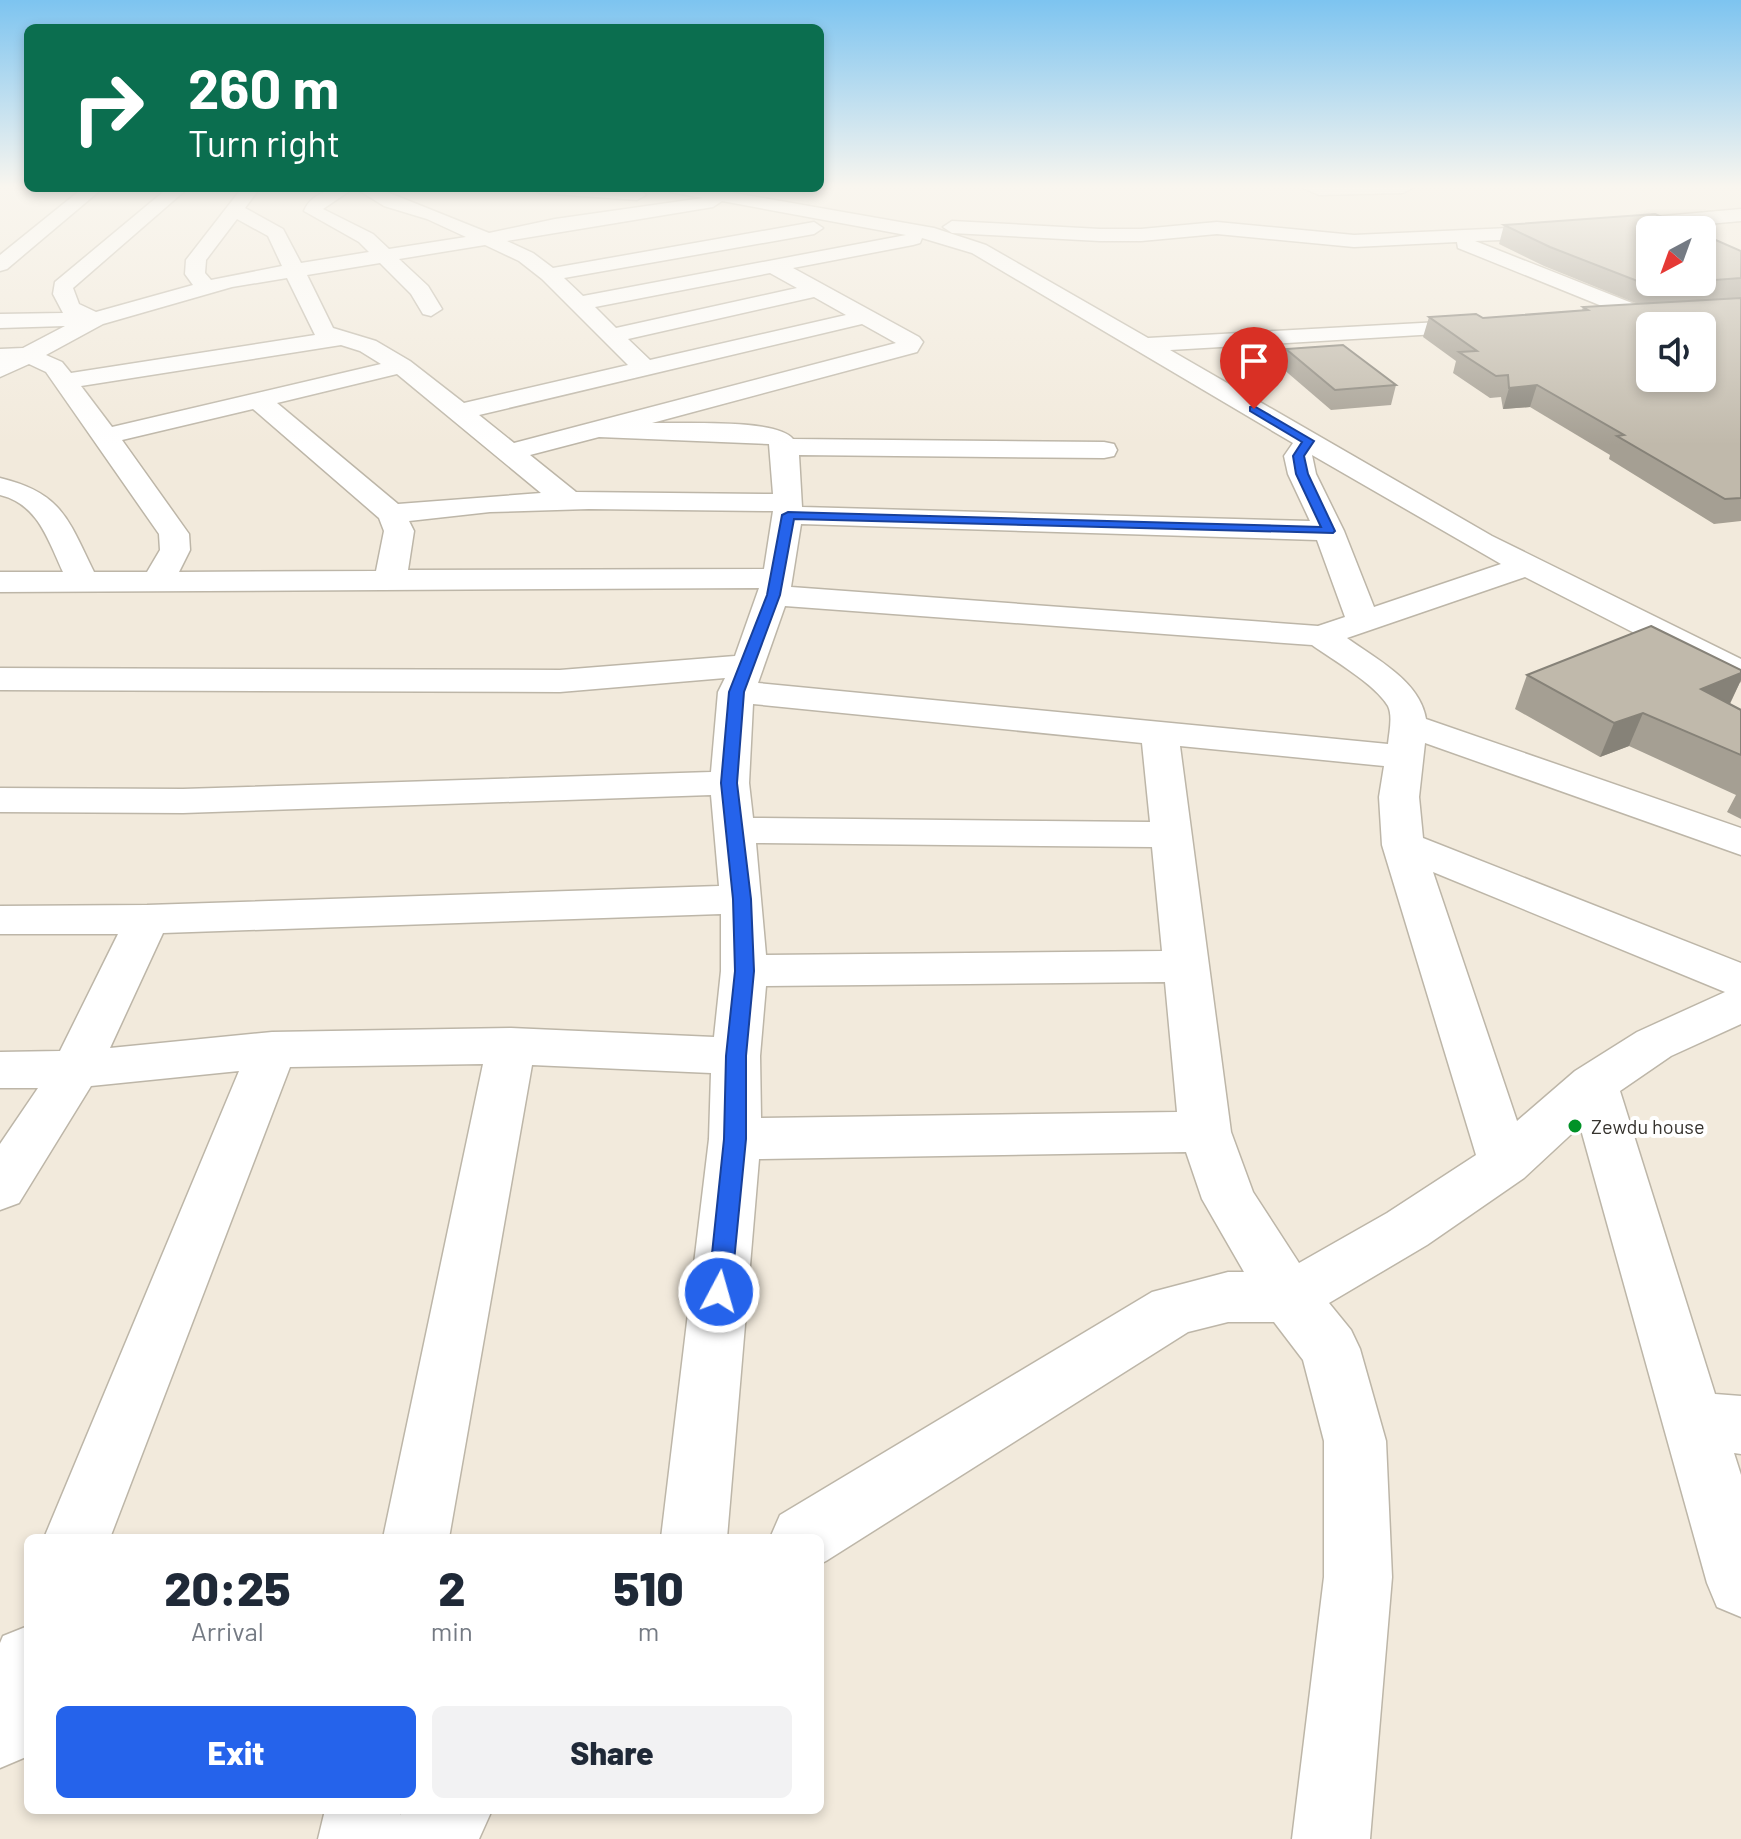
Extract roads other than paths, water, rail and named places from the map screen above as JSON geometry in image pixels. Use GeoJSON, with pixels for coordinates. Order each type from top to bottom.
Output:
{"type":"FeatureCollection","features":[{"type":"Feature","properties":{"kind":"street"},"geometry":{"type":"LineString","coordinates":[[71,274],[54,286],[72,312],[95,319]]}},
{"type":"Feature","properties":{"kind":"street"},"geometry":{"type":"LineString","coordinates":[[195,274],[206,287]]}},
{"type":"Feature","properties":{"kind":"street"},"geometry":{"type":"LineString","coordinates":[[0,370],[70,329],[95,319],[206,287],[273,274]]}},
{"type":"Feature","properties":{"kind":"street"},"geometry":{"type":"LineString","coordinates":[[294,274],[324,332],[368,346],[402,366],[568,500]]}},
{"type":"Feature","properties":{"kind":"street"},"geometry":{"type":"LineString","coordinates":[[404,274],[431,309]]}},
{"type":"Feature","properties":{"kind":"street"},"geometry":{"type":"LineString","coordinates":[[549,275],[556,274]]}},
{"type":"Feature","properties":{"kind":"street"},"geometry":{"type":"LineString","coordinates":[[577,304],[739,274]]}},
{"type":"Feature","properties":{"kind":"street"},"geometry":{"type":"LineString","coordinates":[[511,452],[909,347],[911,342],[787,274]]}},
{"type":"Feature","properties":{"kind":"street"},"geometry":{"type":"LineString","coordinates":[[1024,274],[1481,542],[1741,671]]}},
{"type":"Feature","properties":{"kind":"street"},"geometry":{"type":"LineString","coordinates":[[1540,274],[1636,313]]}},
{"type":"Feature","properties":{"kind":"street"},"geometry":{"type":"LineString","coordinates":[[549,275],[646,369]]}},
{"type":"Feature","properties":{"kind":"street"},"geometry":{"type":"LineString","coordinates":[[610,336],[816,290]]}},
{"type":"Feature","properties":{"kind":"street"},"geometry":{"type":"LineString","coordinates":[[1591,317],[1636,314]]}},
{"type":"Feature","properties":{"kind":"street"},"geometry":{"type":"LineString","coordinates":[[459,412],[865,317]]}},
{"type":"Feature","properties":{"kind":"street"},"geometry":{"type":"LineString","coordinates":[[0,321],[95,319]]}},
{"type":"Feature","properties":{"kind":"street"},"geometry":{"type":"LineString","coordinates":[[1146,345],[1512,322]]}},
{"type":"Feature","properties":{"kind":"street"},"geometry":{"type":"LineString","coordinates":[[67,381],[342,338]]}},
{"type":"Feature","properties":{"kind":"street"},"geometry":{"type":"LineString","coordinates":[[0,356],[28,355],[54,367],[174,534],[175,550],[157,583]]}},
{"type":"Feature","properties":{"kind":"street"},"geometry":{"type":"LineString","coordinates":[[106,436],[402,366]]}},
{"type":"Feature","properties":{"kind":"street"},"geometry":{"type":"LineString","coordinates":[[258,400],[392,514],[399,531],[390,581]]}},
{"type":"Feature","properties":{"kind":"street"},"geometry":{"type":"LineString","coordinates":[[599,429],[758,434],[778,438],[785,447],[788,509],[776,586],[743,678],[729,783],[742,899],[744,971],[736,1056],[735,1139],[694,1534]]}},
{"type":"Feature","properties":{"kind":"street"},"geometry":{"type":"LineString","coordinates":[[1308,441],[1298,456],[1302,474],[1329,531],[1363,622]]}},
{"type":"Feature","properties":{"kind":"street"},"geometry":{"type":"LineString","coordinates":[[785,447],[1104,450]]}},
{"type":"Feature","properties":{"kind":"street"},"geometry":{"type":"LineString","coordinates":[[0,486],[30,494],[45,506],[83,581]]}},
{"type":"Feature","properties":{"kind":"street"},"geometry":{"type":"LineString","coordinates":[[392,514],[459,504],[568,500],[1329,531]]}},
{"type":"Feature","properties":{"kind":"street"},"geometry":{"type":"LineString","coordinates":[[0,582],[390,581],[776,586],[1321,636],[1527,566]]}},
{"type":"Feature","properties":{"kind":"street"},"geometry":{"type":"LineString","coordinates":[[1321,636],[1380,678],[1406,704],[1407,741],[1399,797],[1403,845],[1505,1163]]}},
{"type":"Feature","properties":{"kind":"street"},"geometry":{"type":"LineString","coordinates":[[0,679],[560,681],[634,677],[743,678],[1160,732],[1407,741],[1741,842]]}},
{"type":"Feature","properties":{"kind":"street"},"geometry":{"type":"LineString","coordinates":[[1160,732],[1205,1132],[1229,1199],[1289,1297],[1330,1349],[1355,1441],[1358,1577],[1331,1839]]}},
{"type":"Feature","properties":{"kind":"street"},"geometry":{"type":"LineString","coordinates":[[0,800],[183,801],[729,783]]}},
{"type":"Feature","properties":{"kind":"street"},"geometry":{"type":"LineString","coordinates":[[736,830],[1171,835]]}},
{"type":"Feature","properties":{"kind":"street"},"geometry":{"type":"LineString","coordinates":[[1403,845],[1741,981]]}},
{"type":"Feature","properties":{"kind":"street"},"geometry":{"type":"LineString","coordinates":[[0,920],[147,919],[742,899]]}},
{"type":"Feature","properties":{"kind":"street"},"geometry":{"type":"LineString","coordinates":[[0,1188],[76,1069],[147,919]]}},
{"type":"Feature","properties":{"kind":"street"},"geometry":{"type":"LineString","coordinates":[[744,971],[1186,966]]}},
{"type":"Feature","properties":{"kind":"street"},"geometry":{"type":"LineString","coordinates":[[809,1534],[1173,1310],[1228,1297],[1289,1297],[1407,1229],[1505,1163],[1593,1084],[1654,1044],[1741,1004]]}},
{"type":"Feature","properties":{"kind":"street"},"geometry":{"type":"LineString","coordinates":[[0,1070],[76,1069],[272,1050],[511,1046],[736,1056]]}},
{"type":"Feature","properties":{"kind":"street"},"geometry":{"type":"LineString","coordinates":[[417,1534],[511,1046]]}},
{"type":"Feature","properties":{"kind":"street"},"geometry":{"type":"LineString","coordinates":[[79,1534],[272,1050]]}},
{"type":"Feature","properties":{"kind":"street"},"geometry":{"type":"LineString","coordinates":[[1593,1084],[1717,1422],[1741,1583]]}},
{"type":"Feature","properties":{"kind":"street"},"geometry":{"type":"LineString","coordinates":[[735,1139],[1205,1132]]}},
{"type":"Feature","properties":{"kind":"street"},"geometry":{"type":"LineString","coordinates":[[0,1731],[24,1671]]}},
{"type":"Feature","properties":{"kind":"street"},"geometry":{"type":"LineString","coordinates":[[357,1839],[362,1814]]}},
{"type":"Feature","properties":{"kind":"street"},"geometry":{"type":"LineString","coordinates":[[429,1839],[451,1814]]}},
{"type":"Feature","properties":{"kind":"place","name":"Zewdu house"},"geometry":{"type":"Point","coordinates":[1575,1126]}}]}
